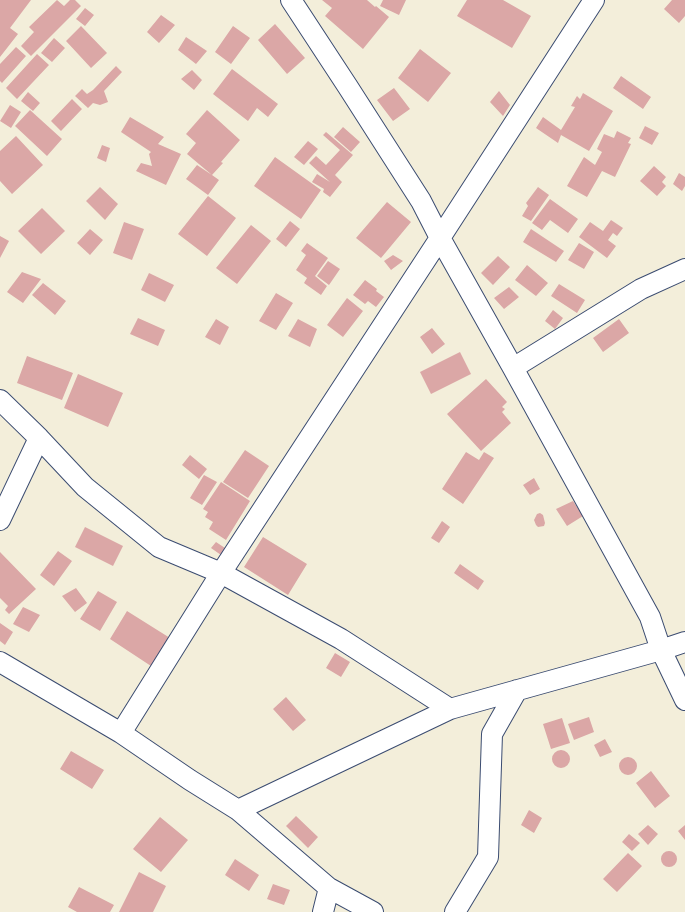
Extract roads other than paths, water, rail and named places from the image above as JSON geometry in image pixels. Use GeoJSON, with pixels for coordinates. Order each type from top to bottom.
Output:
{"type":"FeatureCollection","features":[{"type":"Feature","properties":{"kind":"street"},"geometry":{"type":"LineString","coordinates":[[291,0],[420,201],[650,617],[661,650],[685,700]]}},
{"type":"Feature","properties":{"kind":"street"},"geometry":{"type":"LineString","coordinates":[[121,733],[221,573],[594,0]]}},
{"type":"Feature","properties":{"kind":"street"},"geometry":{"type":"LineString","coordinates":[[513,368],[641,289],[685,269]]}},
{"type":"Feature","properties":{"kind":"street"},"geometry":{"type":"LineString","coordinates":[[0,400],[39,438],[85,487],[159,547],[221,573],[341,639],[450,709]]}},
{"type":"Feature","properties":{"kind":"street"},"geometry":{"type":"LineString","coordinates":[[0,520],[39,438]]}},
{"type":"Feature","properties":{"kind":"street"},"geometry":{"type":"LineString","coordinates":[[238,810],[450,709],[685,642]]}},
{"type":"Feature","properties":{"kind":"street"},"geometry":{"type":"LineString","coordinates":[[0,662],[121,733],[190,780],[238,810],[329,888],[373,912]]}},
{"type":"Feature","properties":{"kind":"street"},"geometry":{"type":"LineString","coordinates":[[455,912],[488,857],[492,734],[517,690]]}},
{"type":"Feature","properties":{"kind":"street"},"geometry":{"type":"LineString","coordinates":[[323,912],[329,888]]}}]}
